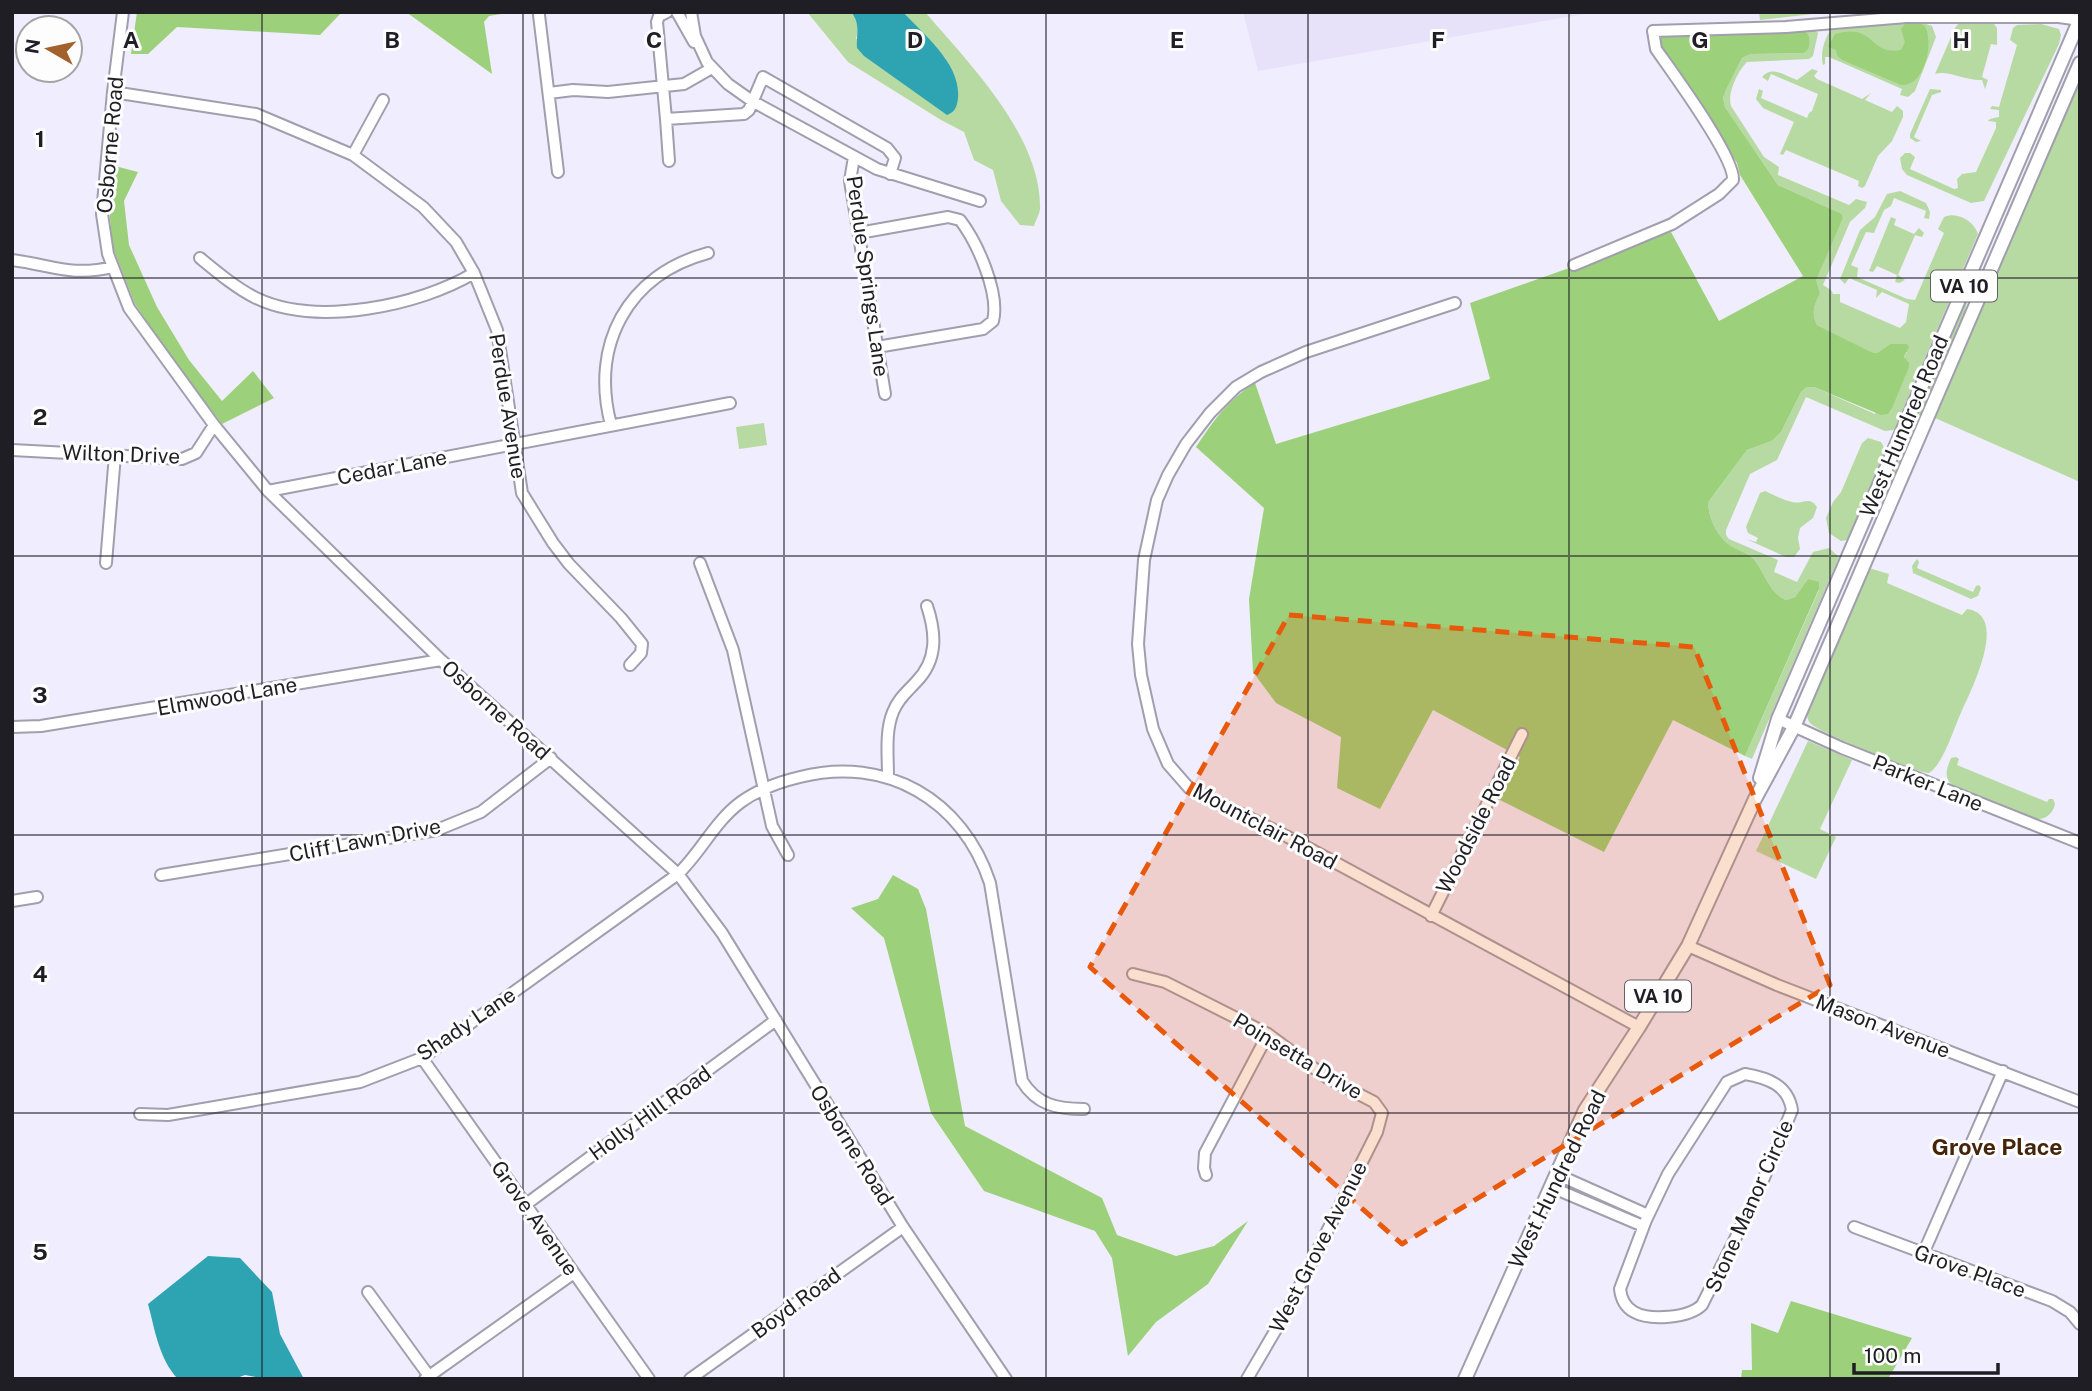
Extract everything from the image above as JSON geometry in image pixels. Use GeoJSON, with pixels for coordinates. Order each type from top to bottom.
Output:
{"type":"FeatureCollection","features":[{"type":"Feature","properties":{"kind":"main road","name":"West Hundred Road"},"geometry":{"type":"LineString","coordinates":[[1755,799],[1778,719],[2080,20]]}},
{"type":"Feature","properties":{"kind":"main road","name":"West Hundred Road"},"geometry":{"type":"LineString","coordinates":[[1465,1379],[1585,1110],[1688,946],[1755,799],[1794,727],[2080,63]]}},
{"type":"Feature","properties":{"kind":"street","name":"Osborne Road"},"geometry":{"type":"LineString","coordinates":[[123,12],[102,214],[108,254],[129,308],[214,425],[268,491],[441,660],[678,874],[722,933],[903,1227],[1006,1379]]}},
{"type":"Feature","properties":{"kind":"street"},"geometry":{"type":"LineString","coordinates":[[667,12],[659,16],[657,22],[669,161]]}},
{"type":"Feature","properties":{"kind":"street"},"geometry":{"type":"LineString","coordinates":[[677,12],[684,29],[712,68],[728,84],[752,101],[854,158],[890,174],[980,201]]}},
{"type":"Feature","properties":{"kind":"street"},"geometry":{"type":"LineString","coordinates":[[691,12],[700,50]]}},
{"type":"Feature","properties":{"kind":"street"},"geometry":{"type":"LineString","coordinates":[[539,15],[558,172]]}},
{"type":"Feature","properties":{"kind":"street"},"geometry":{"type":"LineString","coordinates":[[1574,265],[1672,224],[1718,194],[1733,180],[1733,171],[1723,150],[1656,49],[1653,31],[1786,27],[1906,17],[2059,17],[2080,20]]}},
{"type":"Feature","properties":{"kind":"street"},"geometry":{"type":"LineString","coordinates":[[549,93],[573,90],[608,93],[691,81],[712,68]]}},
{"type":"Feature","properties":{"kind":"street"},"geometry":{"type":"LineString","coordinates":[[666,119],[744,114],[749,110],[763,77],[887,148],[895,158],[890,174]]}},
{"type":"Feature","properties":{"kind":"street","name":"Perdue Avenue"},"geometry":{"type":"LineString","coordinates":[[113,92],[256,114],[353,155],[423,207],[456,242],[474,273],[497,330],[522,493],[569,564],[642,644],[641,653],[630,665]]}},
{"type":"Feature","properties":{"kind":"street"},"geometry":{"type":"LineString","coordinates":[[353,155],[383,100]]}},
{"type":"Feature","properties":{"kind":"street","name":"Perdue Springs Lane"},"geometry":{"type":"LineString","coordinates":[[854,158],[850,181],[885,394]]}},
{"type":"Feature","properties":{"kind":"street"},"geometry":{"type":"LineString","coordinates":[[955,218],[962,197]]}},
{"type":"Feature","properties":{"kind":"street"},"geometry":{"type":"LineString","coordinates":[[859,233],[955,218],[964,225],[987,271],[995,313],[993,321],[983,329],[877,347]]}},
{"type":"Feature","properties":{"kind":"street"},"geometry":{"type":"LineString","coordinates":[[611,425],[605,399],[604,372],[609,346],[618,322],[648,284],[679,263],[708,253]]}},
{"type":"Feature","properties":{"kind":"street"},"geometry":{"type":"LineString","coordinates":[[200,258],[258,299],[288,308],[310,310],[360,310],[392,305],[438,292],[474,273]]}},
{"type":"Feature","properties":{"kind":"street"},"geometry":{"type":"LineString","coordinates":[[12,260],[71,272],[93,272],[113,267]]}},
{"type":"Feature","properties":{"kind":"street","name":"Mountclair Road"},"geometry":{"type":"LineString","coordinates":[[1455,303],[1306,352],[1261,372],[1236,387],[1210,412],[1186,444],[1157,500],[1144,560],[1138,644],[1141,675],[1153,729],[1168,764],[1189,788],[1288,837],[1639,1027]]}},
{"type":"Feature","properties":{"kind":"street","name":"Cedar Lane"},"geometry":{"type":"LineString","coordinates":[[268,491],[730,403]]}},
{"type":"Feature","properties":{"kind":"street","name":"Wilton Drive"},"geometry":{"type":"LineString","coordinates":[[12,450],[182,459],[196,453],[214,425]]}},
{"type":"Feature","properties":{"kind":"street"},"geometry":{"type":"LineString","coordinates":[[106,563],[115,455]]}},
{"type":"Feature","properties":{"kind":"street"},"geometry":{"type":"LineString","coordinates":[[700,564],[733,650],[772,826],[788,855]]}},
{"type":"Feature","properties":{"kind":"street"},"geometry":{"type":"LineString","coordinates":[[927,606],[933,624],[933,652],[926,671],[902,696],[891,715],[888,776],[925,795],[943,809],[974,845],[982,859],[990,883],[1022,1081],[1037,1099],[1054,1108],[1084,1108]]}},
{"type":"Feature","properties":{"kind":"street","name":"Elmwood Lane"},"geometry":{"type":"LineString","coordinates":[[12,727],[41,726],[441,660]]}},
{"type":"Feature","properties":{"kind":"street","name":"Parker Lane"},"geometry":{"type":"LineString","coordinates":[[1778,719],[1842,748],[2080,843]]}},
{"type":"Feature","properties":{"kind":"street","name":"Woodside Road"},"geometry":{"type":"LineString","coordinates":[[1431,916],[1522,734]]}},
{"type":"Feature","properties":{"kind":"street","name":"Cliff Lawn Drive"},"geometry":{"type":"LineString","coordinates":[[161,875],[437,830],[481,812],[551,758]]}},
{"type":"Feature","properties":{"kind":"street","name":"Shady Lane"},"geometry":{"type":"LineString","coordinates":[[140,1114],[168,1115],[360,1082],[422,1058],[678,874],[694,858],[722,819],[762,789],[811,774],[839,771],[888,776]]}},
{"type":"Feature","properties":{"kind":"street"},"geometry":{"type":"LineString","coordinates":[[12,901],[37,897]]}},
{"type":"Feature","properties":{"kind":"street","name":"Mason Avenue"},"geometry":{"type":"LineString","coordinates":[[1688,946],[1777,985],[2080,1102]]}},
{"type":"Feature","properties":{"kind":"street","name":"Poinsetta Drive"},"geometry":{"type":"LineString","coordinates":[[1133,974],[1165,982],[1268,1034],[1326,1077],[1374,1102],[1382,1113]]}},
{"type":"Feature","properties":{"kind":"street","name":"Holly Hill Road"},"geometry":{"type":"LineString","coordinates":[[525,1205],[776,1020]]}},
{"type":"Feature","properties":{"kind":"street"},"geometry":{"type":"LineString","coordinates":[[1206,1175],[1205,1153],[1268,1034]]}},
{"type":"Feature","properties":{"kind":"street","name":"Grove Avenue"},"geometry":{"type":"LineString","coordinates":[[422,1058],[649,1379]]}},
{"type":"Feature","properties":{"kind":"street"},"geometry":{"type":"LineString","coordinates":[[1923,1254],[2003,1071]]}},
{"type":"Feature","properties":{"kind":"street","name":"Stone Manor Circle"},"geometry":{"type":"LineString","coordinates":[[1745,1074],[1783,1088],[1790,1101],[1791,1115],[1751,1208],[1710,1292],[1696,1311],[1678,1316],[1642,1315],[1632,1311],[1622,1300],[1621,1281],[1643,1226],[1668,1174],[1727,1082],[1745,1074]]}},
{"type":"Feature","properties":{"kind":"street","name":"West Grove Avenue"},"geometry":{"type":"LineString","coordinates":[[1247,1379],[1287,1311],[1377,1132],[1382,1113]]}},
{"type":"Feature","properties":{"kind":"street"},"geometry":{"type":"LineString","coordinates":[[1556,1174],[1648,1215]]}},
{"type":"Feature","properties":{"kind":"street"},"geometry":{"type":"LineString","coordinates":[[1551,1186],[1643,1226]]}},
{"type":"Feature","properties":{"kind":"street","name":"Boyd Road"},"geometry":{"type":"LineString","coordinates":[[690,1379],[903,1227]]}},
{"type":"Feature","properties":{"kind":"street","name":"Grove Place"},"geometry":{"type":"LineString","coordinates":[[1854,1227],[2052,1301],[2070,1312],[2080,1324]]}},
{"type":"Feature","properties":{"kind":"street"},"geometry":{"type":"LineString","coordinates":[[368,1292],[427,1378],[574,1273]]}},
{"type":"Feature","properties":{"kind":"highlighted area"},"geometry":{"type":"Polygon","coordinates":[[[1289,615],[1694,647],[1830,985],[1402,1244],[1090,967],[1289,615]]]}},
{"type":"Feature","properties":{"kind":"shaded area"},"geometry":{"type":"Polygon","coordinates":[[[1243,12],[1596,12],[1258,71],[1243,12]]]}},
{"type":"Feature","properties":{"kind":"green space"},"geometry":{"type":"Polygon","coordinates":[[[137,12],[342,12],[320,35],[177,27],[148,54],[131,54],[137,12]]]}},
{"type":"Feature","properties":{"kind":"green space"},"geometry":{"type":"Polygon","coordinates":[[[406,12],[513,12],[489,16],[484,22],[492,74],[406,12]]]}},
{"type":"Feature","properties":{"kind":"green space"},"geometry":{"type":"Polygon","coordinates":[[[807,12],[851,12],[857,25],[856,39],[946,59],[903,12],[925,12],[999,101],[1015,126],[1037,178],[1040,208],[1034,226],[1020,225],[1001,201],[993,170],[974,160],[964,132],[848,62],[807,12]]]}},
{"type":"Feature","properties":{"kind":"green space"},"geometry":{"type":"Polygon","coordinates":[[[1759,12],[1812,12],[1813,14],[1760,20],[1759,12]]]}},
{"type":"Feature","properties":{"kind":"green space"},"geometry":{"type":"Polygon","coordinates":[[[1917,21],[1932,26],[1936,37],[1915,91],[1908,97],[1900,95],[1902,89],[1829,57],[1825,57],[1823,65],[1823,47],[1831,30],[1917,21]]]}},
{"type":"Feature","properties":{"kind":"green space"},"geometry":{"type":"Polygon","coordinates":[[[1968,21],[1994,24],[1997,28],[1997,45],[1991,44],[1982,77],[1988,80],[1985,89],[1982,80],[1945,73],[1935,74],[1955,28],[1959,23],[1968,21]]]}},
{"type":"Feature","properties":{"kind":"green space"},"geometry":{"type":"Polygon","coordinates":[[[1919,23],[1925,26],[1928,33],[1928,53],[1922,72],[1909,84],[1901,85],[1842,60],[1836,50],[1828,47],[1835,34],[1848,31],[1865,35],[1891,51],[1901,50],[1905,42],[1901,29],[1905,24],[1919,23]]]}},
{"type":"Feature","properties":{"kind":"green space"},"geometry":{"type":"Polygon","coordinates":[[[2041,24],[2059,29],[2059,44],[1984,201],[1971,203],[1907,175],[1902,169],[1900,158],[1905,153],[1915,157],[1910,169],[1954,189],[1958,188],[1957,179],[1962,174],[1976,172],[1996,128],[1996,122],[1988,121],[1999,117],[1999,110],[1990,109],[1992,106],[1999,107],[2017,45],[2010,40],[2013,28],[2017,25],[2041,24]]]}},
{"type":"Feature","properties":{"kind":"green space"},"geometry":{"type":"Polygon","coordinates":[[[1801,30],[1815,30],[1818,33],[1813,56],[1809,59],[1747,62],[1734,82],[1730,101],[1764,157],[1779,167],[1778,175],[1849,205],[1856,199],[1867,202],[1865,208],[1850,222],[1823,285],[1833,294],[1840,294],[1840,302],[1900,328],[1906,322],[1909,304],[1882,292],[1876,298],[1877,290],[1849,278],[1845,284],[1840,279],[1860,230],[1875,217],[1887,194],[1900,191],[1926,203],[1930,212],[1929,219],[1924,218],[1926,211],[1894,198],[1891,206],[1884,210],[1874,233],[1866,232],[1851,265],[1858,268],[1857,277],[1907,299],[1915,300],[1944,233],[1938,229],[1944,217],[1954,215],[1964,218],[1973,225],[1978,234],[1894,430],[1885,431],[1806,397],[1777,460],[1750,474],[1726,530],[1729,539],[1778,560],[1774,572],[1797,582],[1813,552],[1829,548],[1839,557],[1752,759],[1745,756],[1819,590],[1808,579],[1795,597],[1786,600],[1780,597],[1753,559],[1731,546],[1720,535],[1711,518],[1709,501],[1747,450],[1772,441],[1781,432],[1801,392],[1807,387],[1814,387],[1875,414],[1907,352],[1890,344],[1877,353],[1872,353],[1817,325],[1814,309],[1820,294],[1815,280],[1843,218],[1842,214],[1778,185],[1725,107],[1723,98],[1742,58],[1751,54],[1804,53],[1810,40],[1808,34],[1801,30]]]}},
{"type":"Feature","properties":{"kind":"green space"},"geometry":{"type":"Polygon","coordinates":[[[1801,30],[1807,33],[1810,40],[1804,53],[1751,54],[1742,58],[1723,98],[1725,107],[1778,185],[1842,214],[1843,218],[1816,280],[1820,294],[1814,309],[1817,325],[1873,353],[1890,344],[1907,344],[1909,347],[1904,357],[1909,367],[1888,414],[1881,415],[1814,387],[1807,387],[1801,392],[1781,432],[1772,441],[1747,450],[1709,501],[1711,518],[1720,535],[1728,544],[1753,559],[1780,597],[1786,600],[1795,597],[1808,579],[1819,582],[1819,589],[1745,756],[1673,720],[1604,852],[1498,799],[1520,757],[1433,710],[1380,809],[1337,788],[1341,737],[1276,703],[1253,672],[1249,599],[1264,508],[1196,447],[1222,411],[1255,383],[1276,444],[1490,379],[1470,303],[1671,232],[1719,321],[1803,276],[1740,175],[1737,163],[1659,43],[1662,35],[1801,30]]]}},
{"type":"Feature","properties":{"kind":"green space"},"geometry":{"type":"Polygon","coordinates":[[[1812,69],[1818,71],[1814,76],[1817,79],[1862,99],[1871,93],[1865,100],[1892,112],[1897,106],[1903,111],[1892,141],[1878,156],[1862,188],[1858,186],[1859,181],[1786,150],[1783,155],[1780,154],[1794,122],[1763,108],[1756,99],[1759,89],[1763,91],[1761,98],[1807,118],[1818,94],[1771,74],[1768,81],[1762,77],[1774,72],[1797,80],[1812,69]]]}},
{"type":"Feature","properties":{"kind":"green space"},"geometry":{"type":"Polygon","coordinates":[[[2080,78],[2080,482],[1935,418],[2080,78]]]}},
{"type":"Feature","properties":{"kind":"green space"},"geometry":{"type":"Polygon","coordinates":[[[1930,89],[1941,92],[1932,95],[1914,137],[1921,141],[1916,142],[1910,138],[1910,134],[1930,89]]]}},
{"type":"Feature","properties":{"kind":"green space"},"geometry":{"type":"Polygon","coordinates":[[[111,165],[138,172],[124,201],[129,245],[157,307],[189,360],[222,401],[253,371],[274,398],[222,424],[173,360],[135,304],[113,248],[109,208],[111,165]]]}},
{"type":"Feature","properties":{"kind":"green space"},"geometry":{"type":"Polygon","coordinates":[[[1891,217],[1896,219],[1894,225],[1914,234],[1919,228],[1924,233],[1922,237],[1915,235],[1898,275],[1905,280],[1899,283],[1895,282],[1897,275],[1877,266],[1873,272],[1869,271],[1891,217]]]}},
{"type":"Feature","properties":{"kind":"green space"},"geometry":{"type":"Polygon","coordinates":[[[1965,296],[1968,298],[1963,319],[1893,481],[1889,480],[1892,465],[1965,296]]]}},
{"type":"Feature","properties":{"kind":"green space"},"geometry":{"type":"Polygon","coordinates":[[[764,423],[767,445],[739,449],[736,427],[764,423]]]}},
{"type":"Feature","properties":{"kind":"green space"},"geometry":{"type":"Polygon","coordinates":[[[1868,438],[1881,442],[1885,453],[1847,540],[1841,541],[1829,533],[1826,518],[1841,492],[1862,443],[1868,438]]]}},
{"type":"Feature","properties":{"kind":"green space"},"geometry":{"type":"Polygon","coordinates":[[[1765,491],[1792,502],[1808,501],[1817,507],[1813,518],[1800,528],[1800,549],[1794,557],[1786,557],[1746,539],[1756,542],[1758,538],[1748,533],[1746,527],[1760,493],[1765,491]]]}},
{"type":"Feature","properties":{"kind":"green space"},"geometry":{"type":"Polygon","coordinates":[[[1917,559],[1917,568],[1973,592],[1979,585],[1981,588],[1978,596],[1971,599],[1913,573],[1912,566],[1917,559]]]}},
{"type":"Feature","properties":{"kind":"green space"},"geometry":{"type":"Polygon","coordinates":[[[1869,568],[1889,574],[1887,583],[1962,615],[1967,609],[1980,614],[1986,625],[1986,640],[1978,674],[1943,755],[1929,773],[1906,767],[1849,743],[1818,729],[1808,719],[1807,709],[1869,568]]]}},
{"type":"Feature","properties":{"kind":"green space"},"geometry":{"type":"Polygon","coordinates":[[[1808,741],[1852,760],[1820,829],[1836,837],[1816,879],[1756,851],[1808,741]]]}},
{"type":"Feature","properties":{"kind":"green space"},"geometry":{"type":"Polygon","coordinates":[[[1951,758],[1959,759],[1957,765],[2047,802],[2053,799],[2053,810],[2046,817],[2036,819],[1955,787],[1947,774],[1951,758]]]}},
{"type":"Feature","properties":{"kind":"green space"},"geometry":{"type":"Polygon","coordinates":[[[893,875],[918,889],[926,909],[965,1126],[1102,1198],[1117,1235],[1176,1256],[1214,1246],[1248,1221],[1208,1284],[1156,1322],[1128,1356],[1112,1258],[1095,1231],[984,1191],[931,1113],[884,938],[851,908],[878,899],[893,875]]]}},
{"type":"Feature","properties":{"kind":"green space"},"geometry":{"type":"Polygon","coordinates":[[[1791,1301],[1912,1338],[1888,1379],[1741,1379],[1742,1370],[1752,1370],[1751,1323],[1778,1333],[1791,1301]]]}},
{"type":"Feature","properties":{"kind":"water"},"geometry":{"type":"Polygon","coordinates":[[[851,12],[903,12],[948,62],[957,86],[958,98],[954,111],[947,115],[864,56],[857,48],[857,25],[851,12]]]}},
{"type":"Feature","properties":{"kind":"water"},"geometry":{"type":"Polygon","coordinates":[[[208,1256],[240,1258],[272,1292],[280,1334],[304,1379],[267,1379],[245,1375],[234,1379],[178,1379],[158,1344],[148,1304],[208,1256]]]}},
{"type":"Feature","properties":{"kind":"district","name":"Grove Place"},"geometry":{"type":"Point","coordinates":[1997,1146]}}]}
